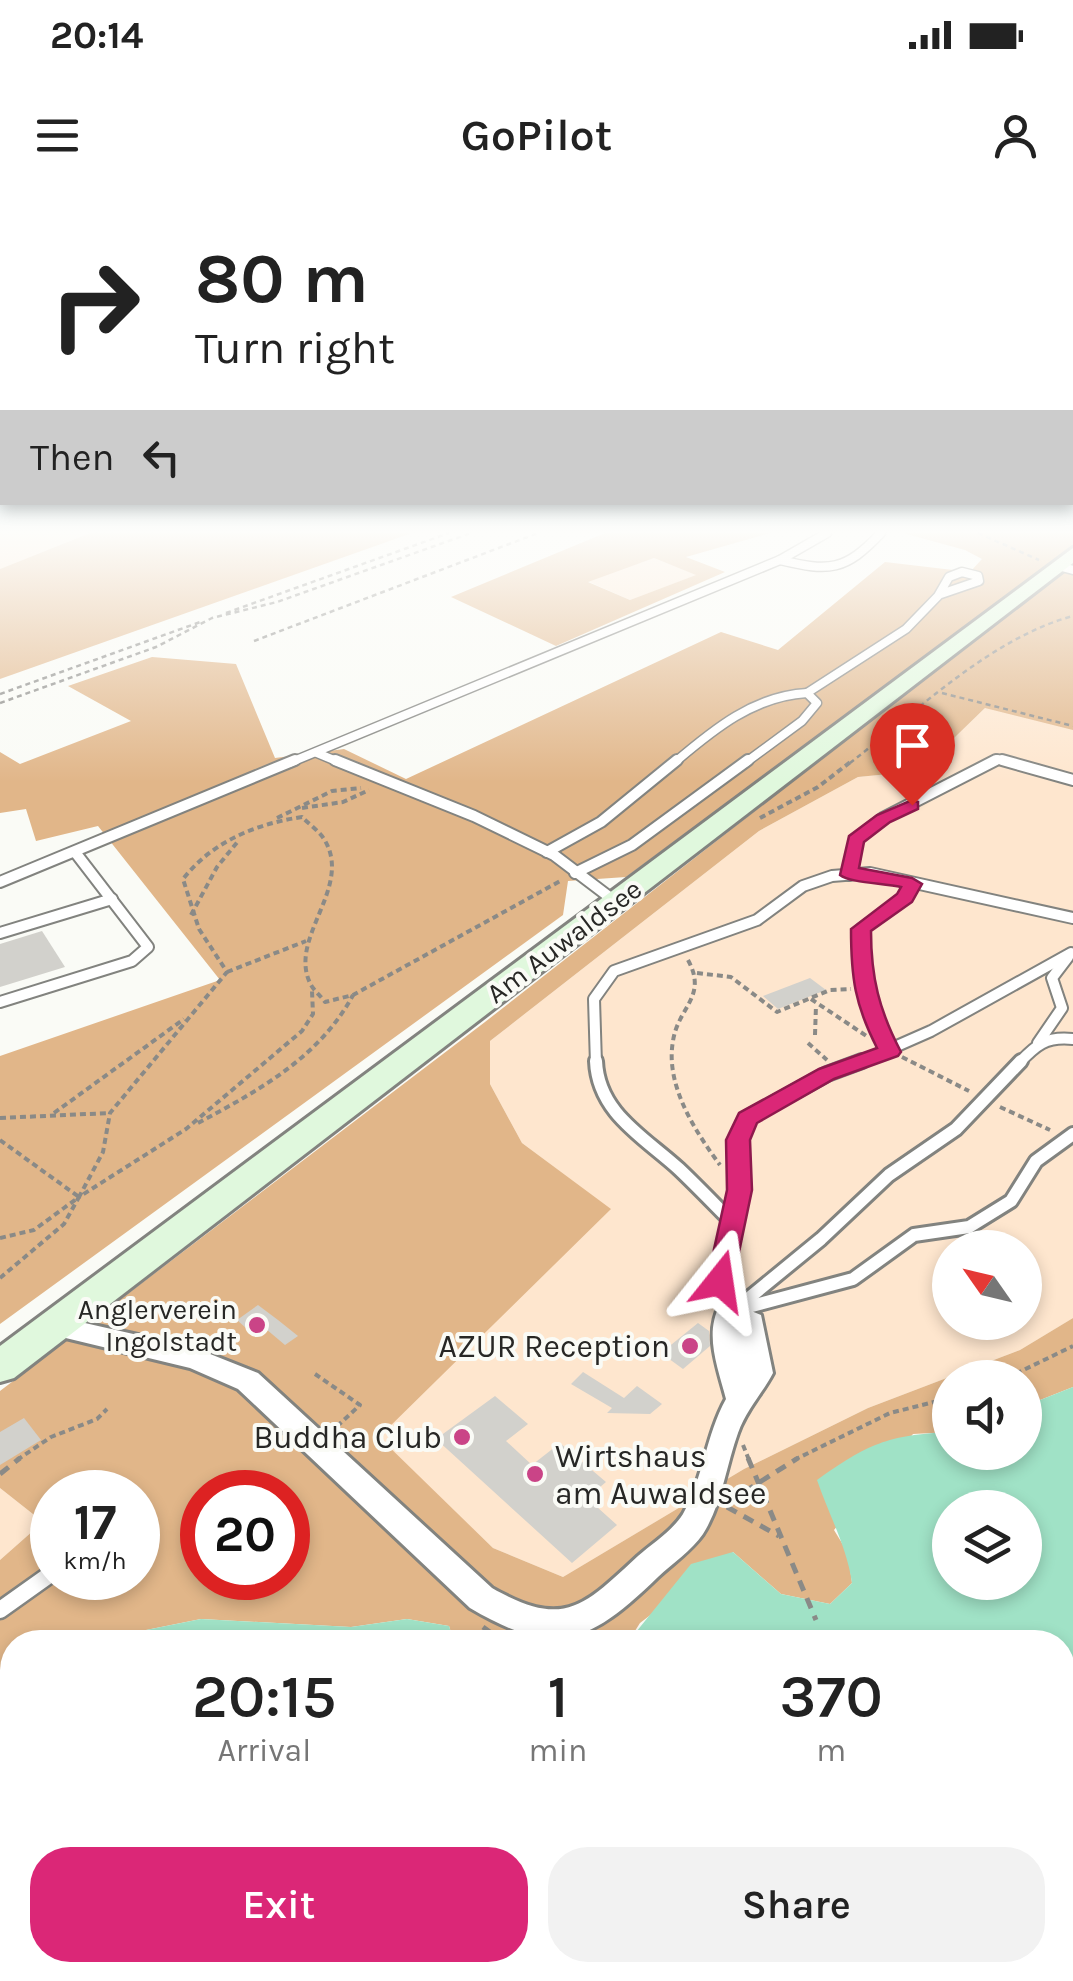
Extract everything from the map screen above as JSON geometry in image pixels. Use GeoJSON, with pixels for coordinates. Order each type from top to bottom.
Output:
{"type":"FeatureCollection","features":[{"type":"Feature","properties":{"kind":"street","name":"Am Auwaldsee"},"geometry":{"type":"LineString","coordinates":[[0,1367],[997,616]]}},
{"type":"Feature","properties":{"kind":"street"},"geometry":{"type":"LineString","coordinates":[[54,1326],[196,1358],[248,1382],[481,1598],[513,1619],[554,1627],[589,1616],[630,1585],[694,1523],[725,1430],[740,1399],[727,1349],[727,1316]]}},
{"type":"Feature","properties":{"kind":"lane"},"geometry":{"type":"LineString","coordinates":[[0,882],[645,616]]}},
{"type":"Feature","properties":{"kind":"lane"},"geometry":{"type":"LineString","coordinates":[[547,852],[607,818],[737,717],[782,693],[808,693],[922,616]]}},
{"type":"Feature","properties":{"kind":"lane"},"geometry":{"type":"LineString","coordinates":[[576,873],[632,845],[802,721],[817,703],[808,693]]}},
{"type":"Feature","properties":{"kind":"lane"},"geometry":{"type":"LineString","coordinates":[[318,752],[474,816],[547,852],[617,902]]}},
{"type":"Feature","properties":{"kind":"lane"},"geometry":{"type":"LineString","coordinates":[[849,875],[855,840],[883,818],[998,759],[1073,780]]}},
{"type":"Feature","properties":{"kind":"lane"},"geometry":{"type":"LineString","coordinates":[[0,1002],[132,961],[148,948],[76,852]]}},
{"type":"Feature","properties":{"kind":"lane"},"geometry":{"type":"LineString","coordinates":[[735,1225],[616,1116],[597,1078],[594,998],[614,970],[757,920],[803,886],[832,876],[870,874],[1073,918]]}},
{"type":"Feature","properties":{"kind":"lane"},"geometry":{"type":"LineString","coordinates":[[890,1052],[870,1012],[864,989],[861,929],[905,898],[912,884]]}},
{"type":"Feature","properties":{"kind":"lane"},"geometry":{"type":"LineString","coordinates":[[0,933],[112,900]]}},
{"type":"Feature","properties":{"kind":"lane"},"geometry":{"type":"LineString","coordinates":[[727,1316],[720,1281],[735,1225],[738,1140],[747,1118],[838,1070],[890,1052],[1072,952]]}},
{"type":"Feature","properties":{"kind":"lane"},"geometry":{"type":"LineString","coordinates":[[727,1316],[821,1239],[889,1174],[956,1129],[987,1100],[1038,1043],[1062,1008],[1052,978],[1072,952]]}},
{"type":"Feature","properties":{"kind":"lane"},"geometry":{"type":"LineString","coordinates":[[1038,1043],[1056,1037],[1073,1039]]}},
{"type":"Feature","properties":{"kind":"lane"},"geometry":{"type":"LineString","coordinates":[[727,1316],[853,1279],[914,1235],[969,1227],[1011,1200],[1036,1161],[1071,1136]]}},
{"type":"Feature","properties":{"kind":"lane"},"geometry":{"type":"LineString","coordinates":[[0,1610],[30,1589]]}},
{"type":"Feature","properties":{"kind":"path"},"geometry":{"type":"LineString","coordinates":[[0,694],[217,616]]}},
{"type":"Feature","properties":{"kind":"path"},"geometry":{"type":"LineString","coordinates":[[0,703],[156,647],[220,616]]}},
{"type":"Feature","properties":{"kind":"path"},"geometry":{"type":"LineString","coordinates":[[254,642],[321,616]]}},
{"type":"Feature","properties":{"kind":"path"},"geometry":{"type":"LineString","coordinates":[[942,693],[1073,726]]}},
{"type":"Feature","properties":{"kind":"path"},"geometry":{"type":"LineString","coordinates":[[227,972],[191,916],[183,879],[195,860],[253,829],[332,792],[373,786],[343,802],[298,808]]}},
{"type":"Feature","properties":{"kind":"path"},"geometry":{"type":"LineString","coordinates":[[186,1129],[302,1031],[312,1014],[307,973],[309,940],[330,897],[329,842],[318,827],[302,816],[273,820]]}},
{"type":"Feature","properties":{"kind":"path"},"geometry":{"type":"LineString","coordinates":[[191,916],[228,851],[253,829]]}},
{"type":"Feature","properties":{"kind":"path"},"geometry":{"type":"LineString","coordinates":[[312,991],[325,1002],[352,995],[576,873]]}},
{"type":"Feature","properties":{"kind":"path"},"geometry":{"type":"LineString","coordinates":[[0,1278],[64,1224],[103,1152],[110,1113],[227,972],[309,940]]}},
{"type":"Feature","properties":{"kind":"path"},"geometry":{"type":"LineString","coordinates":[[680,948],[698,973],[697,990],[673,1038],[676,1079],[692,1125],[739,1190]]}},
{"type":"Feature","properties":{"kind":"path"},"geometry":{"type":"LineString","coordinates":[[698,973],[731,978],[777,1012],[814,1000],[830,990],[864,989]]}},
{"type":"Feature","properties":{"kind":"path"},"geometry":{"type":"LineString","coordinates":[[0,1238],[34,1230],[78,1197],[311,1052],[343,1021],[352,995]]}},
{"type":"Feature","properties":{"kind":"path"},"geometry":{"type":"LineString","coordinates":[[814,1000],[890,1052],[1071,1136]]}},
{"type":"Feature","properties":{"kind":"path"},"geometry":{"type":"LineString","coordinates":[[814,1000],[815,1035]]}},
{"type":"Feature","properties":{"kind":"path"},"geometry":{"type":"LineString","coordinates":[[54,1114],[192,1013]]}},
{"type":"Feature","properties":{"kind":"path"},"geometry":{"type":"LineString","coordinates":[[808,1043],[838,1070]]}},
{"type":"Feature","properties":{"kind":"path"},"geometry":{"type":"LineString","coordinates":[[0,1118],[110,1113]]}},
{"type":"Feature","properties":{"kind":"path"},"geometry":{"type":"LineString","coordinates":[[0,1140],[78,1197]]}},
{"type":"Feature","properties":{"kind":"path"},"geometry":{"type":"LineString","coordinates":[[1042,1361],[1073,1346]]}},
{"type":"Feature","properties":{"kind":"path"},"geometry":{"type":"LineString","coordinates":[[316,1374],[360,1405],[318,1444]]}},
{"type":"Feature","properties":{"kind":"path"},"geometry":{"type":"LineString","coordinates":[[725,1504],[815,1447],[890,1414],[932,1403]]}},
{"type":"Feature","properties":{"kind":"path"},"geometry":{"type":"LineString","coordinates":[[0,1474],[63,1431],[89,1425],[107,1408]]}},
{"type":"Feature","properties":{"kind":"path"},"geometry":{"type":"LineString","coordinates":[[725,1430],[738,1434],[816,1620]]}},
{"type":"Feature","properties":{"kind":"path"},"geometry":{"type":"LineString","coordinates":[[711,1472],[730,1512],[779,1536]]}},
{"type":"Feature","properties":{"kind":"shaded area"},"geometry":{"type":"Polygon","coordinates":[[[0,616],[177,616],[0,679],[0,616]]]}},
{"type":"Feature","properties":{"kind":"shaded area"},"geometry":{"type":"Polygon","coordinates":[[[492,616],[624,616],[556,646],[492,616]]]}},
{"type":"Feature","properties":{"kind":"shaded area"},"geometry":{"type":"Polygon","coordinates":[[[819,616],[980,616],[626,877],[568,881],[563,915],[0,1324],[0,1056],[220,980],[98,826],[36,841],[26,809],[0,813],[0,752],[20,764],[131,721],[68,686],[152,657],[236,664],[275,758],[344,749],[406,779],[721,632],[778,650],[819,616]]]}},
{"type":"Feature","properties":{"kind":"shaded area"},"geometry":{"type":"Polygon","coordinates":[[[1004,616],[1073,616],[1073,730],[985,708],[920,771],[858,777],[759,831],[490,1041],[490,1084],[522,1143],[611,1209],[379,1437],[493,1548],[563,1577],[744,1469],[868,1408],[932,1384],[932,1433],[913,1434],[834,1530],[848,1553],[852,1583],[830,1604],[781,1594],[733,1552],[636,1630],[450,1630],[449,1626],[407,1619],[351,1627],[201,1619],[146,1630],[0,1630],[0,1560],[30,1533],[30,1600],[160,1600],[160,1470],[30,1470],[30,1512],[0,1488],[0,1391],[485,1022],[1004,616]]]}},
{"type":"Feature","properties":{"kind":"shaded area"},"geometry":{"type":"Polygon","coordinates":[[[1005,616],[1073,616],[1073,1318],[1042,1337],[1042,1230],[932,1230],[932,1340],[1037,1340],[994,1360],[932,1360],[932,1384],[868,1408],[744,1469],[563,1577],[493,1548],[378,1437],[610,1209],[522,1143],[490,1084],[490,1041],[759,831],[858,777],[920,771],[985,708],[1015,691],[961,650],[1005,616]]]}},
{"type":"Feature","properties":{"kind":"shaded area"},"geometry":{"type":"Polygon","coordinates":[[[1073,1318],[1073,1387],[1042,1399],[1042,1360],[994,1360],[1042,1340],[1073,1318]]]}},
{"type":"Feature","properties":{"kind":"shaded area"},"geometry":{"type":"Polygon","coordinates":[[[1073,1387],[1073,1630],[638,1630],[691,1564],[733,1552],[781,1594],[830,1604],[852,1583],[842,1544],[817,1480],[865,1450],[910,1436],[932,1434],[932,1470],[1042,1470],[1042,1399],[1073,1387]]]}},
{"type":"Feature","properties":{"kind":"shaded area"},"geometry":{"type":"Polygon","coordinates":[[[0,1488],[30,1512],[30,1533],[0,1560],[0,1488]]]}},
{"type":"Feature","properties":{"kind":"shaded area"},"geometry":{"type":"Polygon","coordinates":[[[201,1619],[351,1627],[407,1619],[449,1626],[450,1630],[146,1630],[201,1619]]]}},
{"type":"Feature","properties":{"kind":"building"},"geometry":{"type":"Polygon","coordinates":[[[42,931],[65,967],[0,987],[0,944],[42,931]]]}},
{"type":"Feature","properties":{"kind":"building"},"geometry":{"type":"Polygon","coordinates":[[[810,978],[826,990],[778,1009],[763,996],[810,978]]]}},
{"type":"Feature","properties":{"kind":"building","name":"Anglerverein Ingolstadt"},"geometry":{"type":"Polygon","coordinates":[[[258,1305],[298,1336],[285,1345],[266,1329],[256,1337],[237,1320],[258,1305]]]}},
{"type":"Feature","properties":{"kind":"building","name":"AZUR Reception"},"geometry":{"type":"Polygon","coordinates":[[[698,1323],[709,1331],[710,1346],[683,1369],[661,1353],[698,1323]]]}},
{"type":"Feature","properties":{"kind":"building"},"geometry":{"type":"Polygon","coordinates":[[[583,1372],[624,1398],[637,1386],[662,1404],[650,1414],[607,1413],[612,1408],[571,1384],[583,1372]]]}},
{"type":"Feature","properties":{"kind":"building","name":"Wirtshaus am Auwaldsee"},"geometry":{"type":"Polygon","coordinates":[[[495,1396],[528,1424],[506,1441],[532,1465],[560,1443],[606,1482],[587,1498],[617,1525],[572,1563],[436,1439],[495,1396]]]}},
{"type":"Feature","properties":{"kind":"building"},"geometry":{"type":"Polygon","coordinates":[[[24,1418],[41,1440],[0,1465],[0,1432],[24,1418]]]}},
{"type":"Feature","properties":{"kind":"place","name":"Anglerverein Ingolstadt"},"geometry":{"type":"Point","coordinates":[257,1325]}},
{"type":"Feature","properties":{"kind":"place","name":"AZUR Reception"},"geometry":{"type":"Point","coordinates":[690,1346]}},
{"type":"Feature","properties":{"kind":"place","name":"Buddha Club"},"geometry":{"type":"Point","coordinates":[462,1437]}},
{"type":"Feature","properties":{"kind":"place","name":"Wirtshaus am Auwaldsee"},"geometry":{"type":"Point","coordinates":[535,1474]}},
{"type":"Feature","properties":{"kind":"route"},"geometry":{"type":"LineString","coordinates":[[720,1281],[735,1225],[738,1140],[747,1118],[826,1074],[890,1052],[870,1012],[861,974],[861,929],[905,898],[912,884],[870,874],[849,875],[851,851],[855,840],[883,818],[912,805]]}}]}
